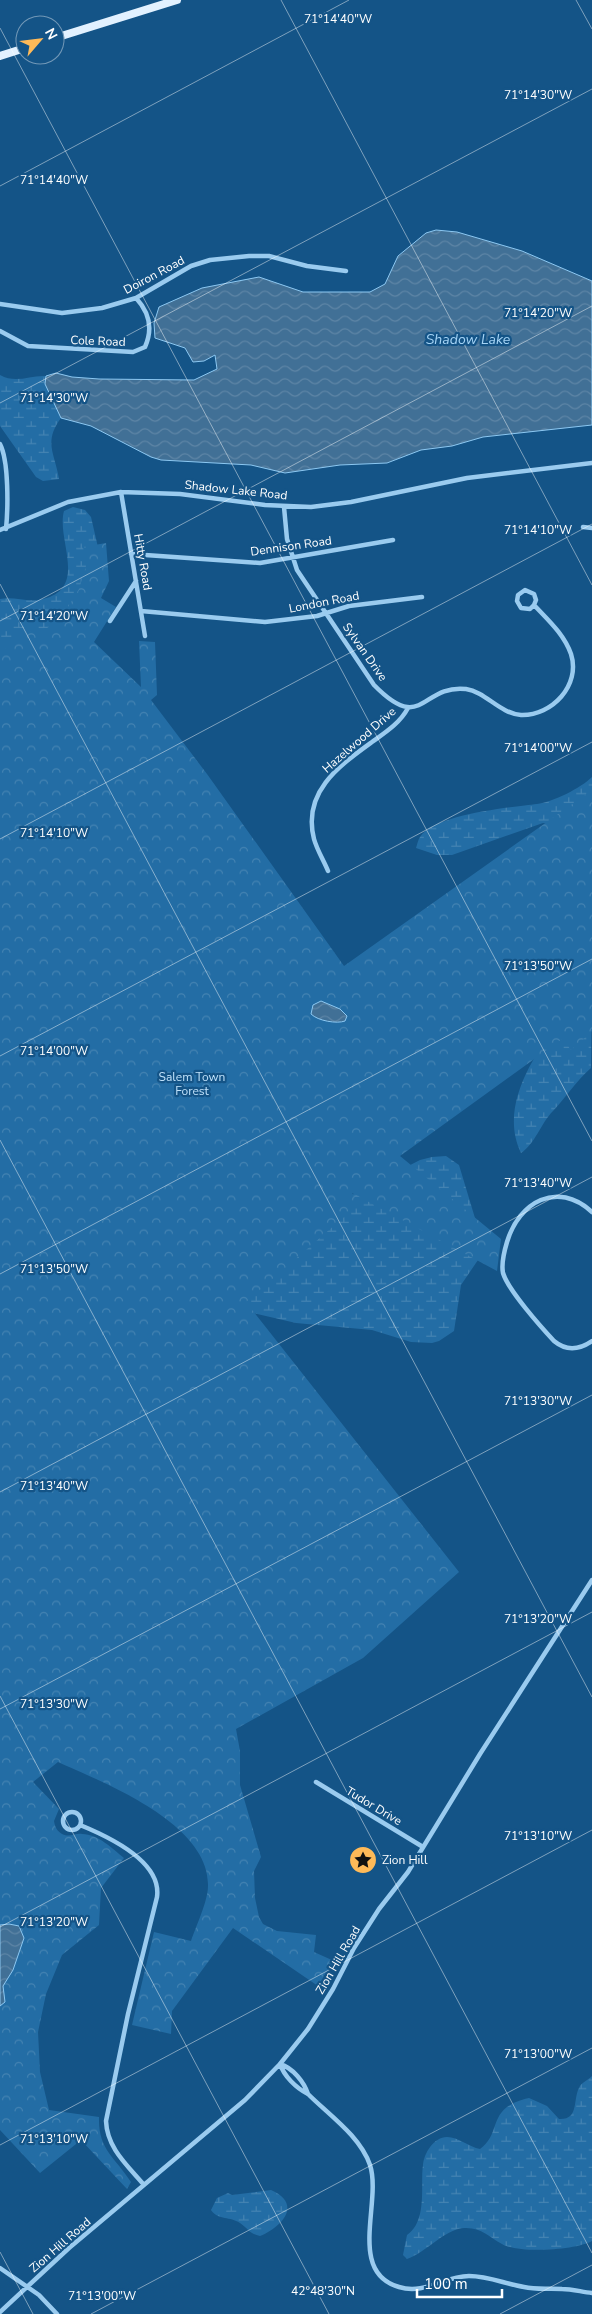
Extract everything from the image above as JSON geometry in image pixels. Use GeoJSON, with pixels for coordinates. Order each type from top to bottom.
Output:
{"type":"FeatureCollection","features":[{"type":"Feature","properties":{"kind":"main road"},"geometry":{"type":"LineString","coordinates":[[65,35],[176,0]]}},
{"type":"Feature","properties":{"kind":"main road"},"geometry":{"type":"LineString","coordinates":[[0,56],[15,51]]}},
{"type":"Feature","properties":{"kind":"street","name":"Doiron Road"},"geometry":{"type":"LineString","coordinates":[[0,304],[62,313],[102,308],[136,298],[191,266],[229,258],[269,256],[307,266],[346,271]]}},
{"type":"Feature","properties":{"kind":"street","name":"Cole Road"},"geometry":{"type":"LineString","coordinates":[[0,330],[28,346],[134,352],[145,347],[149,334],[145,308],[136,298]]}},
{"type":"Feature","properties":{"kind":"street"},"geometry":{"type":"LineString","coordinates":[[0,444],[3,451],[7,490],[6,529]]}},
{"type":"Feature","properties":{"kind":"street","name":"Shadow Lake Road"},"geometry":{"type":"LineString","coordinates":[[0,530],[68,502],[121,492],[180,494],[284,507],[311,507],[341,503],[467,478],[592,463]]}},
{"type":"Feature","properties":{"kind":"street","name":"Hitty Road"},"geometry":{"type":"LineString","coordinates":[[121,492],[145,636]]}},
{"type":"Feature","properties":{"kind":"street","name":"Sylvan Drive"},"geometry":{"type":"LineString","coordinates":[[284,507],[291,558],[304,581],[374,685],[388,699],[408,708]]}},
{"type":"Feature","properties":{"kind":"street"},"geometry":{"type":"LineString","coordinates":[[583,527],[592,528]]}},
{"type":"Feature","properties":{"kind":"street","name":"Dennison Road"},"geometry":{"type":"LineString","coordinates":[[131,554],[260,563],[393,540]]}},
{"type":"Feature","properties":{"kind":"street"},"geometry":{"type":"LineString","coordinates":[[110,621],[136,581]]}},
{"type":"Feature","properties":{"kind":"street"},"geometry":{"type":"LineString","coordinates":[[522,591],[531,592],[536,600],[534,605],[527,609],[521,608],[517,601],[518,595],[522,591]]}},
{"type":"Feature","properties":{"kind":"street","name":"London Road"},"geometry":{"type":"LineString","coordinates":[[141,611],[264,622],[317,616],[349,606],[422,597]]}},
{"type":"Feature","properties":{"kind":"street"},"geometry":{"type":"LineString","coordinates":[[408,708],[418,706],[448,691],[461,689],[474,691],[502,708],[520,715],[533,714],[557,703],[571,681],[573,668],[571,655],[559,632],[534,605]]}},
{"type":"Feature","properties":{"kind":"street","name":"Hazelwood Drive"},"geometry":{"type":"LineString","coordinates":[[328,870],[315,841],[312,829],[313,809],[320,791],[331,774],[399,722],[408,708]]}},
{"type":"Feature","properties":{"kind":"street"},"geometry":{"type":"LineString","coordinates":[[592,1212],[579,1202],[567,1198],[549,1198],[533,1204],[523,1212],[512,1227],[502,1264],[511,1287],[554,1341],[562,1347],[570,1348],[581,1347],[592,1341]]}},
{"type":"Feature","properties":{"kind":"street","name":"Zion Hill Road"},"geometry":{"type":"LineString","coordinates":[[0,2312],[144,2185],[245,2100],[280,2064],[308,2030],[333,1989],[354,1948],[423,1847],[592,1580]]}},
{"type":"Feature","properties":{"kind":"street","name":"Tudor Drive"},"geometry":{"type":"LineString","coordinates":[[316,1782],[423,1847]]}},
{"type":"Feature","properties":{"kind":"street"},"geometry":{"type":"LineString","coordinates":[[75,1812],[81,1819],[80,1825],[76,1829],[70,1830],[63,1824],[63,1818],[67,1813],[75,1812]]}},
{"type":"Feature","properties":{"kind":"street"},"geometry":{"type":"LineString","coordinates":[[80,1825],[120,1845],[151,1871],[157,1883],[157,1896],[128,2014],[106,2121],[107,2135],[112,2146],[144,2185]]}},
{"type":"Feature","properties":{"kind":"street"},"geometry":{"type":"LineString","coordinates":[[280,2064],[282,2070],[299,2090],[308,2094],[353,2137],[369,2163],[374,2183],[369,2253],[376,2270],[388,2282],[397,2287],[415,2290],[450,2278],[482,2276],[523,2287],[592,2293]]}},
{"type":"Feature","properties":{"kind":"street"},"geometry":{"type":"LineString","coordinates":[[0,2268],[28,2287],[57,2314]]}},
{"type":"Feature","properties":{"kind":"green space"},"geometry":{"type":"Polygon","coordinates":[[[0,375],[12,379],[46,376],[45,384],[61,418],[51,441],[59,479],[43,481],[36,477],[0,426],[0,375]]]}},
{"type":"Feature","properties":{"kind":"green space"},"geometry":{"type":"Polygon","coordinates":[[[73,507],[85,510],[91,517],[100,556],[73,618],[0,664],[0,599],[43,599],[57,593],[65,585],[68,574],[68,561],[64,535],[64,511],[73,507]]]}},
{"type":"Feature","properties":{"kind":"green space","name":"Salem Town Forest"},"geometry":{"type":"Polygon","coordinates":[[[106,543],[109,581],[101,598],[116,607],[94,642],[141,687],[139,641],[155,642],[157,695],[151,700],[207,774],[344,966],[592,790],[592,1031],[571,1050],[562,1039],[400,1156],[501,1239],[497,1271],[352,1193],[359,1204],[246,1302],[459,1572],[363,1658],[236,1729],[240,1751],[240,1785],[261,1857],[254,1871],[255,1898],[259,1917],[263,1924],[277,1931],[316,1935],[314,1952],[334,1961],[318,1986],[233,1928],[172,2011],[171,2034],[132,2025],[154,1932],[191,1941],[207,1892],[208,1886],[204,1864],[192,1843],[174,1825],[127,1794],[102,1782],[58,1762],[33,1782],[59,1809],[54,1821],[56,1829],[60,1833],[68,1836],[79,1834],[94,1836],[124,1858],[101,1888],[99,1925],[62,1955],[46,1994],[38,2032],[40,2072],[49,2110],[99,2117],[99,2128],[104,2145],[131,2182],[127,2189],[81,2140],[40,2173],[0,2130],[0,651],[8,647],[21,633],[47,628],[60,620],[79,589],[86,566],[83,547],[106,543]]]}},
{"type":"Feature","properties":{"kind":"green space"},"geometry":{"type":"Polygon","coordinates":[[[592,777],[592,846],[568,827],[543,823],[452,855],[437,855],[416,848],[420,837],[428,829],[441,823],[475,813],[544,803],[574,790],[592,777]]]}},
{"type":"Feature","properties":{"kind":"green space"},"geometry":{"type":"Polygon","coordinates":[[[592,979],[591,1068],[549,1116],[530,1144],[521,1153],[514,1130],[515,1107],[522,1083],[533,1060],[547,1038],[592,979]]]}},
{"type":"Feature","properties":{"kind":"green space"},"geometry":{"type":"Polygon","coordinates":[[[446,1156],[459,1165],[481,1238],[478,1260],[461,1285],[454,1331],[439,1341],[432,1343],[411,1342],[372,1330],[296,1323],[214,1304],[342,1200],[420,1160],[446,1156]]]}},
{"type":"Feature","properties":{"kind":"green space"},"geometry":{"type":"Polygon","coordinates":[[[592,2076],[592,2241],[561,2249],[521,2249],[502,2244],[475,2229],[464,2228],[449,2233],[414,2256],[407,2259],[403,2255],[407,2235],[414,2229],[418,2221],[422,2202],[424,2160],[430,2146],[442,2138],[451,2137],[480,2149],[491,2136],[500,2114],[515,2102],[529,2098],[547,2106],[559,2119],[566,2118],[573,2112],[580,2086],[592,2076]]]}},
{"type":"Feature","properties":{"kind":"green space"},"geometry":{"type":"Polygon","coordinates":[[[271,2190],[281,2196],[286,2202],[286,2215],[276,2227],[260,2236],[236,2221],[218,2216],[211,2210],[217,2198],[228,2193],[232,2195],[271,2190]]]}},
{"type":"Feature","properties":{"kind":"water","name":"Shadow Lake"},"geometry":{"type":"Polygon","coordinates":[[[436,230],[457,232],[522,251],[592,281],[592,425],[483,437],[452,446],[421,450],[387,463],[340,465],[285,473],[251,465],[161,460],[151,457],[91,426],[61,418],[45,384],[46,376],[56,373],[72,377],[99,379],[194,380],[217,369],[215,355],[204,361],[193,362],[185,348],[155,338],[154,323],[159,307],[202,288],[259,277],[303,292],[370,292],[385,284],[398,256],[426,233],[436,230]]]}},
{"type":"Feature","properties":{"kind":"water"},"geometry":{"type":"Polygon","coordinates":[[[321,1001],[340,1009],[347,1016],[345,1021],[328,1021],[311,1014],[313,1005],[321,1001]]]}},
{"type":"Feature","properties":{"kind":"water"},"geometry":{"type":"Polygon","coordinates":[[[0,1925],[19,1926],[24,1938],[13,1970],[3,1986],[5,2002],[0,2006],[0,1925]]]}},
{"type":"Feature","properties":{"kind":"place","name":"Zion Hill"},"geometry":{"type":"Point","coordinates":[363,1860]}}]}
